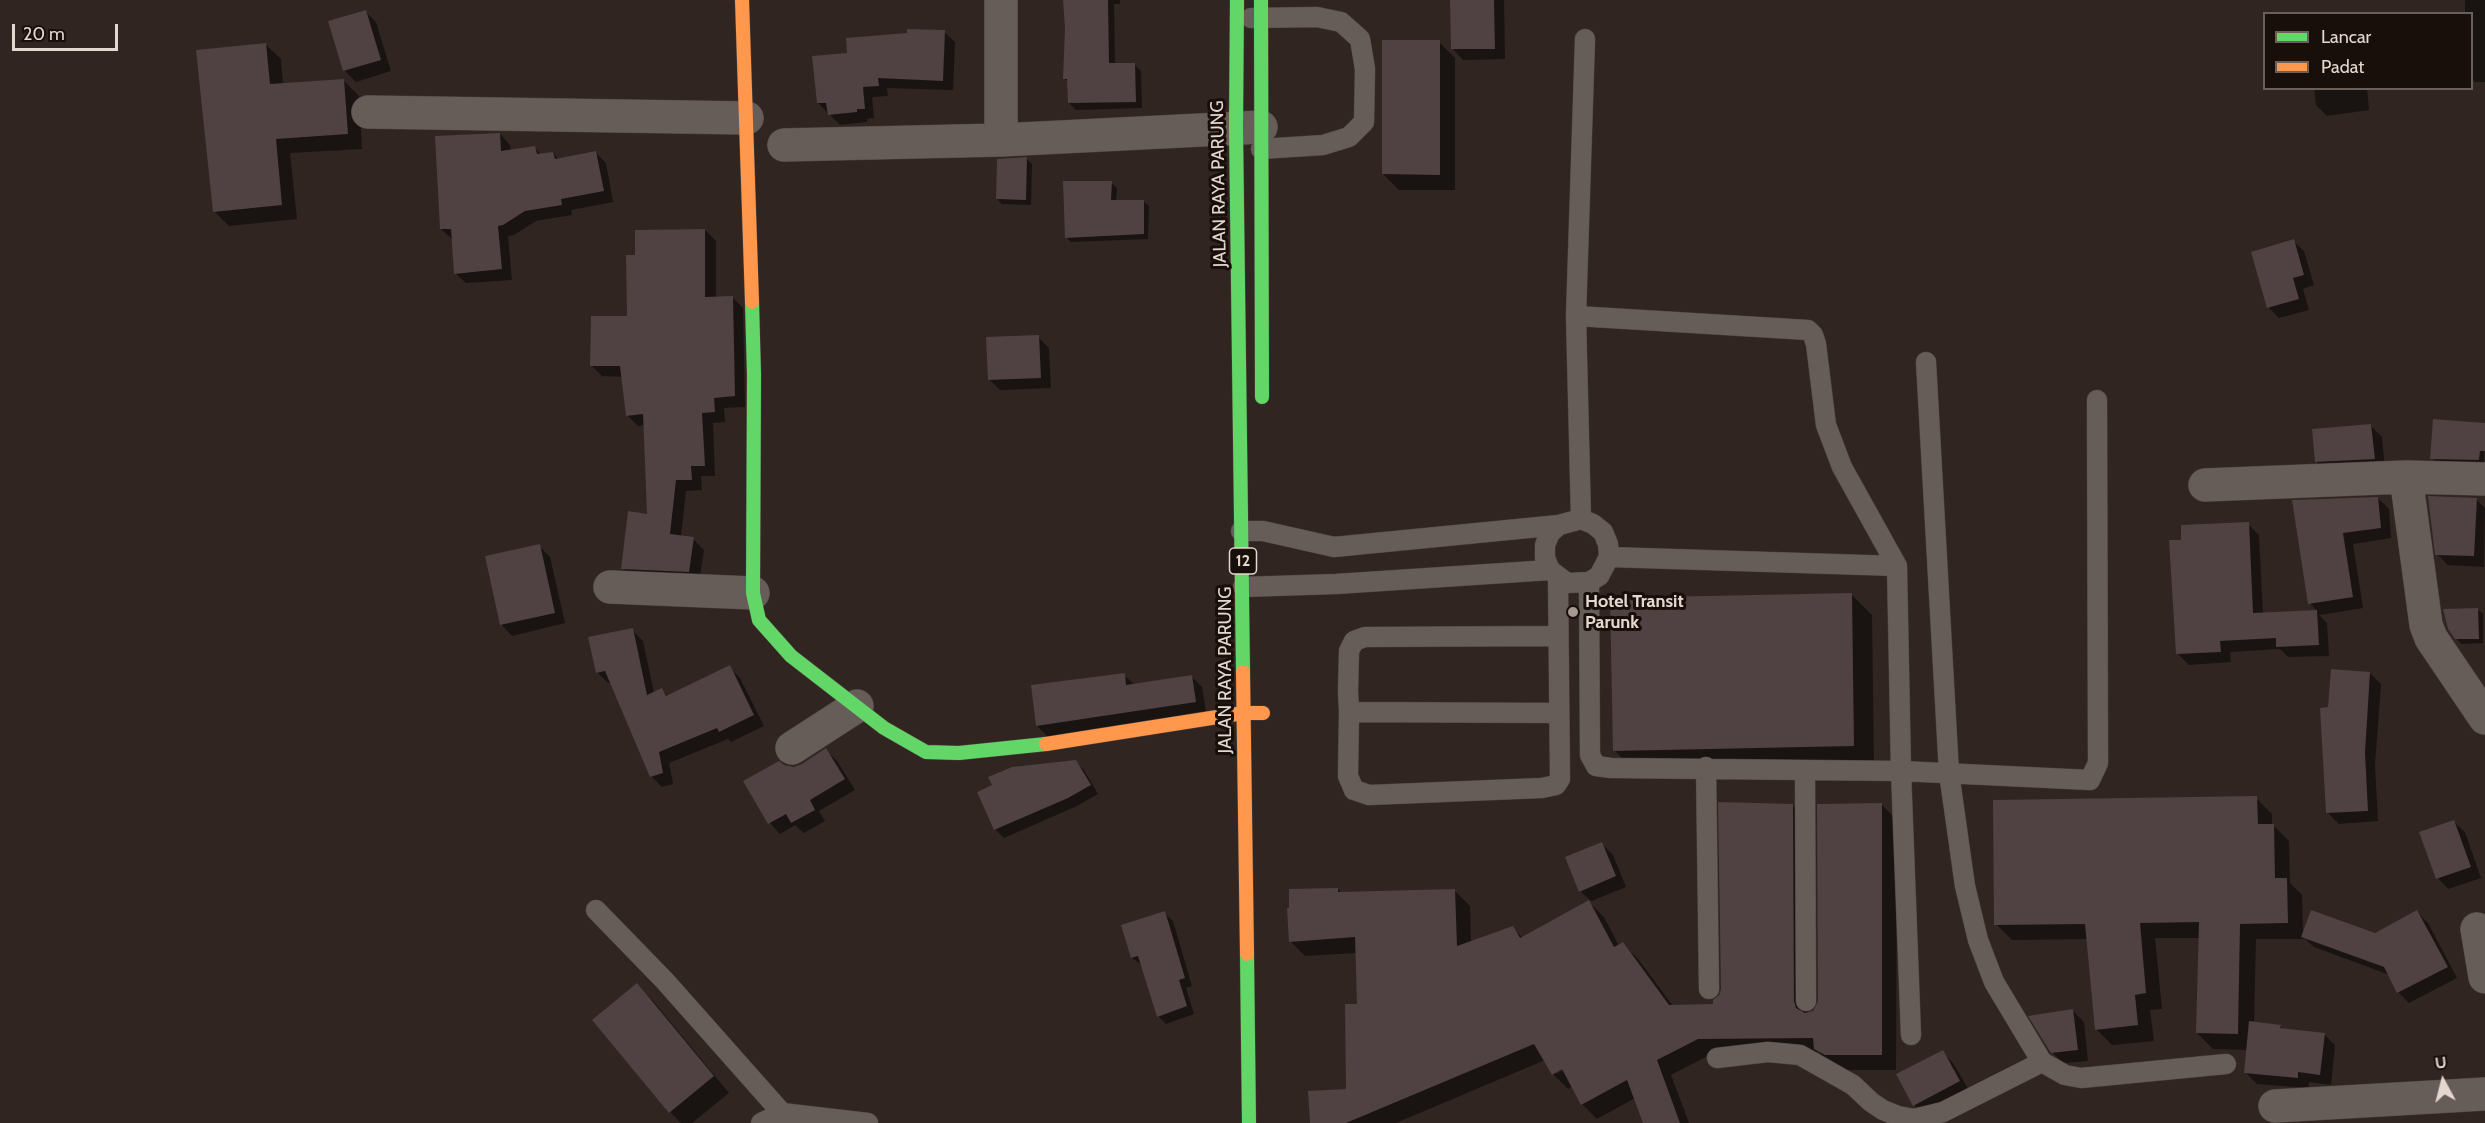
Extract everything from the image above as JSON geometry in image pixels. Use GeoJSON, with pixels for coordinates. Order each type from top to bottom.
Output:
{"type":"FeatureCollection","features":[{"type":"Feature","properties":{"kind":"main road"},"geometry":{"type":"LineString","coordinates":[[742,0],[754,375],[753,593],[759,620],[791,656],[884,728],[926,752],[1068,742],[1244,713],[1263,713]]}},
{"type":"Feature","properties":{"kind":"main road","name":"JALAN RAYA PARUNG"},"geometry":{"type":"LineString","coordinates":[[1237,9],[1253,135],[1262,412]]}},
{"type":"Feature","properties":{"kind":"main road","name":"JALAN RAYA PARUNG"},"geometry":{"type":"LineString","coordinates":[[1249,1123],[1244,713],[1258,587],[1241,531],[1253,135],[1261,9]]}},
{"type":"Feature","properties":{"kind":"street"},"geometry":{"type":"LineString","coordinates":[[1001,0],[1001,140]]}},
{"type":"Feature","properties":{"kind":"street"},"geometry":{"type":"LineString","coordinates":[[368,112],[747,118]]}},
{"type":"Feature","properties":{"kind":"street"},"geometry":{"type":"LineString","coordinates":[[784,145],[1253,135]]}},
{"type":"Feature","properties":{"kind":"street"},"geometry":{"type":"LineString","coordinates":[[2205,485],[2406,477],[2485,479]]}},
{"type":"Feature","properties":{"kind":"street"},"geometry":{"type":"LineString","coordinates":[[2406,477],[2426,626],[2430,638],[2485,718]]}},
{"type":"Feature","properties":{"kind":"street"},"geometry":{"type":"LineString","coordinates":[[610,587],[753,593]]}},
{"type":"Feature","properties":{"kind":"street"},"geometry":{"type":"LineString","coordinates":[[792,748],[857,705]]}},
{"type":"Feature","properties":{"kind":"street"},"geometry":{"type":"LineString","coordinates":[[2477,929],[2485,977]]}},
{"type":"Feature","properties":{"kind":"street"},"geometry":{"type":"LineString","coordinates":[[2275,1106],[2485,1094]]}},
{"type":"Feature","properties":{"kind":"lane"},"geometry":{"type":"LineString","coordinates":[[1237,9],[1261,9],[1341,22],[1360,39],[1365,69],[1364,122],[1349,137],[1323,145],[1253,135]]}},
{"type":"Feature","properties":{"kind":"lane"},"geometry":{"type":"LineString","coordinates":[[1581,519],[1576,316],[1585,39]]}},
{"type":"Feature","properties":{"kind":"lane"},"geometry":{"type":"LineString","coordinates":[[1576,316],[1808,330],[1813,335],[1826,425],[1838,457],[1897,566],[1901,771],[1911,1035]]}},
{"type":"Feature","properties":{"kind":"lane"},"geometry":{"type":"LineString","coordinates":[[1926,362],[1949,773],[1965,886],[1978,940],[1994,982],[2042,1062],[2065,1075],[2081,1078],[2226,1064]]}},
{"type":"Feature","properties":{"kind":"lane"},"geometry":{"type":"LineString","coordinates":[[1589,582],[1590,755],[1596,766],[1603,768],[1901,771],[2090,780],[2098,763],[2097,400]]}},
{"type":"Feature","properties":{"kind":"lane"},"geometry":{"type":"LineString","coordinates":[[1241,531],[1263,531],[1334,547],[1559,525],[1581,519],[1593,524],[1603,532],[1608,544],[1609,557],[1605,567],[1599,576],[1589,582],[1567,583],[1554,574],[1258,587]]}},
{"type":"Feature","properties":{"kind":"lane"},"geometry":{"type":"LineString","coordinates":[[1558,636],[1365,637],[1354,641],[1348,651],[1348,776],[1354,790],[1369,795],[1542,788],[1556,785],[1560,779],[1558,636],[1554,574],[1545,558],[1545,545],[1550,533],[1559,525]]}},
{"type":"Feature","properties":{"kind":"lane"},"geometry":{"type":"LineString","coordinates":[[1609,557],[1897,566]]}},
{"type":"Feature","properties":{"kind":"lane"},"geometry":{"type":"LineString","coordinates":[[1349,712],[1559,713]]}},
{"type":"Feature","properties":{"kind":"lane"},"geometry":{"type":"LineString","coordinates":[[1706,768],[1709,989]]}},
{"type":"Feature","properties":{"kind":"lane"},"geometry":{"type":"LineString","coordinates":[[1805,770],[1806,1001]]}},
{"type":"Feature","properties":{"kind":"lane"},"geometry":{"type":"LineString","coordinates":[[596,910],[665,981],[782,1113]]}},
{"type":"Feature","properties":{"kind":"lane"},"geometry":{"type":"LineString","coordinates":[[1717,1058],[1768,1052],[1800,1054],[1853,1085],[1883,1110],[1914,1119],[1943,1112],[2042,1062]]}},
{"type":"Feature","properties":{"kind":"lane"},"geometry":{"type":"LineString","coordinates":[[761,1123],[782,1113],[868,1123]]}},
{"type":"Feature","properties":{"kind":"building"},"geometry":{"type":"Polygon","coordinates":[[[1063,0],[1108,0],[1109,63],[1135,63],[1136,102],[1068,103],[1067,79],[1063,79],[1065,28],[1063,0]]]}},
{"type":"Feature","properties":{"kind":"building"},"geometry":{"type":"Polygon","coordinates":[[[1450,0],[1494,0],[1495,49],[1451,49],[1450,0]]]}},
{"type":"Feature","properties":{"kind":"building"},"geometry":{"type":"Polygon","coordinates":[[[366,10],[381,60],[343,71],[328,21],[366,10]]]}},
{"type":"Feature","properties":{"kind":"building"},"geometry":{"type":"Polygon","coordinates":[[[907,29],[945,30],[943,81],[878,78],[879,86],[863,87],[865,109],[828,115],[826,103],[817,103],[812,56],[847,53],[846,38],[907,33],[907,29]]]}},
{"type":"Feature","properties":{"kind":"building"},"geometry":{"type":"Polygon","coordinates":[[[1382,40],[1440,40],[1440,175],[1382,174],[1382,40]]]}},
{"type":"Feature","properties":{"kind":"building"},"geometry":{"type":"Polygon","coordinates":[[[266,43],[270,84],[344,79],[348,134],[276,139],[282,205],[213,212],[196,50],[266,43]]]}},
{"type":"Feature","properties":{"kind":"building"},"geometry":{"type":"Polygon","coordinates":[[[500,133],[501,151],[535,146],[537,154],[553,152],[555,159],[596,151],[604,191],[561,199],[562,205],[525,211],[498,226],[502,269],[454,274],[451,229],[440,229],[435,136],[500,133]]]}},
{"type":"Feature","properties":{"kind":"building"},"geometry":{"type":"Polygon","coordinates":[[[1027,157],[1026,200],[996,199],[997,159],[1027,157]]]}},
{"type":"Feature","properties":{"kind":"building"},"geometry":{"type":"Polygon","coordinates":[[[1063,181],[1112,181],[1111,200],[1144,200],[1144,234],[1065,238],[1063,181]]]}},
{"type":"Feature","properties":{"kind":"building"},"geometry":{"type":"Polygon","coordinates":[[[705,229],[705,297],[733,296],[735,396],[714,398],[715,412],[702,413],[705,466],[691,466],[692,480],[676,480],[670,534],[694,537],[689,572],[621,569],[628,511],[647,514],[643,414],[626,416],[620,366],[590,366],[591,316],[627,316],[626,255],[635,255],[635,230],[705,229]]]}},
{"type":"Feature","properties":{"kind":"building"},"geometry":{"type":"Polygon","coordinates":[[[2294,239],[2304,275],[2293,278],[2299,299],[2267,308],[2251,252],[2294,239]]]}},
{"type":"Feature","properties":{"kind":"building"},"geometry":{"type":"Polygon","coordinates":[[[1039,335],[1041,378],[988,380],[986,337],[1039,335]]]}},
{"type":"Feature","properties":{"kind":"building"},"geometry":{"type":"Polygon","coordinates":[[[2433,419],[2485,423],[2485,451],[2480,451],[2479,460],[2430,459],[2433,419]]]}},
{"type":"Feature","properties":{"kind":"building"},"geometry":{"type":"Polygon","coordinates":[[[2371,424],[2375,459],[2315,462],[2312,429],[2371,424]]]}},
{"type":"Feature","properties":{"kind":"building"},"geometry":{"type":"Polygon","coordinates":[[[2428,496],[2477,498],[2474,556],[2435,555],[2428,496]]]}},
{"type":"Feature","properties":{"kind":"building"},"geometry":{"type":"Polygon","coordinates":[[[2378,497],[2381,528],[2343,533],[2353,597],[2308,604],[2292,500],[2378,497]]]}},
{"type":"Feature","properties":{"kind":"building"},"geometry":{"type":"Polygon","coordinates":[[[2249,522],[2253,613],[2317,610],[2319,645],[2276,647],[2276,638],[2220,641],[2221,652],[2176,654],[2169,540],[2181,540],[2181,525],[2249,522]]]}},
{"type":"Feature","properties":{"kind":"building"},"geometry":{"type":"Polygon","coordinates":[[[540,544],[555,613],[500,625],[485,556],[540,544]]]}},
{"type":"Feature","properties":{"kind":"building"},"geometry":{"type":"Polygon","coordinates":[[[1852,593],[1854,746],[1613,751],[1610,598],[1852,593]]]}},
{"type":"Feature","properties":{"kind":"building"},"geometry":{"type":"Polygon","coordinates":[[[2478,608],[2479,639],[2455,639],[2448,629],[2443,609],[2478,608]]]}},
{"type":"Feature","properties":{"kind":"building"},"geometry":{"type":"Polygon","coordinates":[[[633,628],[647,695],[662,688],[666,696],[730,665],[754,715],[719,732],[717,728],[659,752],[663,773],[650,777],[605,671],[596,673],[588,637],[633,628]]]}},
{"type":"Feature","properties":{"kind":"building"},"geometry":{"type":"Polygon","coordinates":[[[2331,669],[2370,672],[2365,753],[2368,811],[2326,813],[2320,708],[2328,707],[2331,669]]]}},
{"type":"Feature","properties":{"kind":"building"},"geometry":{"type":"Polygon","coordinates":[[[1125,673],[1126,685],[1192,675],[1196,702],[1036,726],[1031,685],[1125,673]]]}},
{"type":"Feature","properties":{"kind":"building"},"geometry":{"type":"Polygon","coordinates":[[[826,748],[845,779],[810,800],[815,810],[791,823],[786,814],[768,824],[743,781],[779,761],[784,765],[794,767],[802,764],[826,748]]]}},
{"type":"Feature","properties":{"kind":"building"},"geometry":{"type":"Polygon","coordinates":[[[1076,760],[1091,785],[1068,798],[994,830],[977,792],[992,785],[988,777],[1012,767],[1076,760]]]}},
{"type":"Feature","properties":{"kind":"building"},"geometry":{"type":"Polygon","coordinates":[[[2257,796],[2258,824],[2274,824],[2275,878],[2287,878],[2288,923],[2240,924],[2238,1034],[2196,1033],[2199,922],[2140,923],[2146,993],[2135,995],[2138,1025],[2095,1030],[2085,924],[1994,925],[1993,800],[2257,796]]]}},
{"type":"Feature","properties":{"kind":"building"},"geometry":{"type":"Polygon","coordinates":[[[1718,802],[1793,804],[1794,1001],[1796,1008],[1805,1013],[1813,1011],[1818,1001],[1817,804],[1882,803],[1882,1055],[1825,1055],[1814,1049],[1813,1038],[1698,1039],[1657,1060],[1680,1123],[1643,1123],[1627,1080],[1581,1105],[1562,1069],[1552,1075],[1534,1044],[1346,1123],[1310,1123],[1308,1091],[1346,1089],[1345,1004],[1357,1004],[1355,937],[1289,942],[1287,908],[1289,908],[1289,889],[1338,888],[1338,892],[1455,889],[1457,946],[1513,926],[1520,938],[1589,900],[1614,947],[1623,942],[1669,1005],[1713,1004],[1713,1000],[1719,995],[1721,989],[1718,802]]]}},
{"type":"Feature","properties":{"kind":"building"},"geometry":{"type":"Polygon","coordinates":[[[2454,820],[2471,867],[2436,879],[2419,832],[2454,820]]]}},
{"type":"Feature","properties":{"kind":"building"},"geometry":{"type":"Polygon","coordinates":[[[1602,842],[1616,876],[1579,892],[1565,857],[1602,842]]]}},
{"type":"Feature","properties":{"kind":"building"},"geometry":{"type":"Polygon","coordinates":[[[2311,910],[2375,933],[2417,910],[2448,967],[2397,993],[2384,967],[2301,937],[2311,910]]]}},
{"type":"Feature","properties":{"kind":"building"},"geometry":{"type":"Polygon","coordinates":[[[1165,911],[1185,978],[1179,980],[1187,1006],[1157,1017],[1138,956],[1131,958],[1121,925],[1165,911]]]}},
{"type":"Feature","properties":{"kind":"building"},"geometry":{"type":"Polygon","coordinates":[[[637,983],[714,1076],[669,1113],[592,1020],[637,983]]]}},
{"type":"Feature","properties":{"kind":"building"},"geometry":{"type":"Polygon","coordinates":[[[2073,1009],[2078,1050],[2051,1053],[2028,1016],[2073,1009]]]}},
{"type":"Feature","properties":{"kind":"building"},"geometry":{"type":"Polygon","coordinates":[[[2249,1021],[2281,1025],[2280,1028],[2325,1033],[2320,1075],[2298,1072],[2298,1078],[2244,1073],[2249,1021]]]}},
{"type":"Feature","properties":{"kind":"building"},"geometry":{"type":"Polygon","coordinates":[[[1943,1050],[1960,1081],[1913,1106],[1896,1074],[1943,1050]]]}},
{"type":"Feature","properties":{"kind":"traffic: fast"},"geometry":{"type":"LineString","coordinates":[[1237,0],[1236,128],[1243,672]]}},
{"type":"Feature","properties":{"kind":"traffic: fast"},"geometry":{"type":"LineString","coordinates":[[1261,0],[1262,397]]}},
{"type":"Feature","properties":{"kind":"traffic: fast"},"geometry":{"type":"LineString","coordinates":[[752,302],[753,593],[759,620],[791,656],[884,728],[926,752],[959,753],[1046,744]]}},
{"type":"Feature","properties":{"kind":"traffic: fast"},"geometry":{"type":"LineString","coordinates":[[1247,954],[1249,1123]]}},
{"type":"Feature","properties":{"kind":"traffic: slow"},"geometry":{"type":"LineString","coordinates":[[742,0],[752,302]]}},
{"type":"Feature","properties":{"kind":"traffic: slow"},"geometry":{"type":"LineString","coordinates":[[1243,672],[1247,954]]}},
{"type":"Feature","properties":{"kind":"traffic: slow"},"geometry":{"type":"LineString","coordinates":[[1046,744],[1243,713],[1263,713]]}},
{"type":"Feature","properties":{"kind":"place","name":"Hotel Transit Parunk"},"geometry":{"type":"Point","coordinates":[1573,612]}}]}
